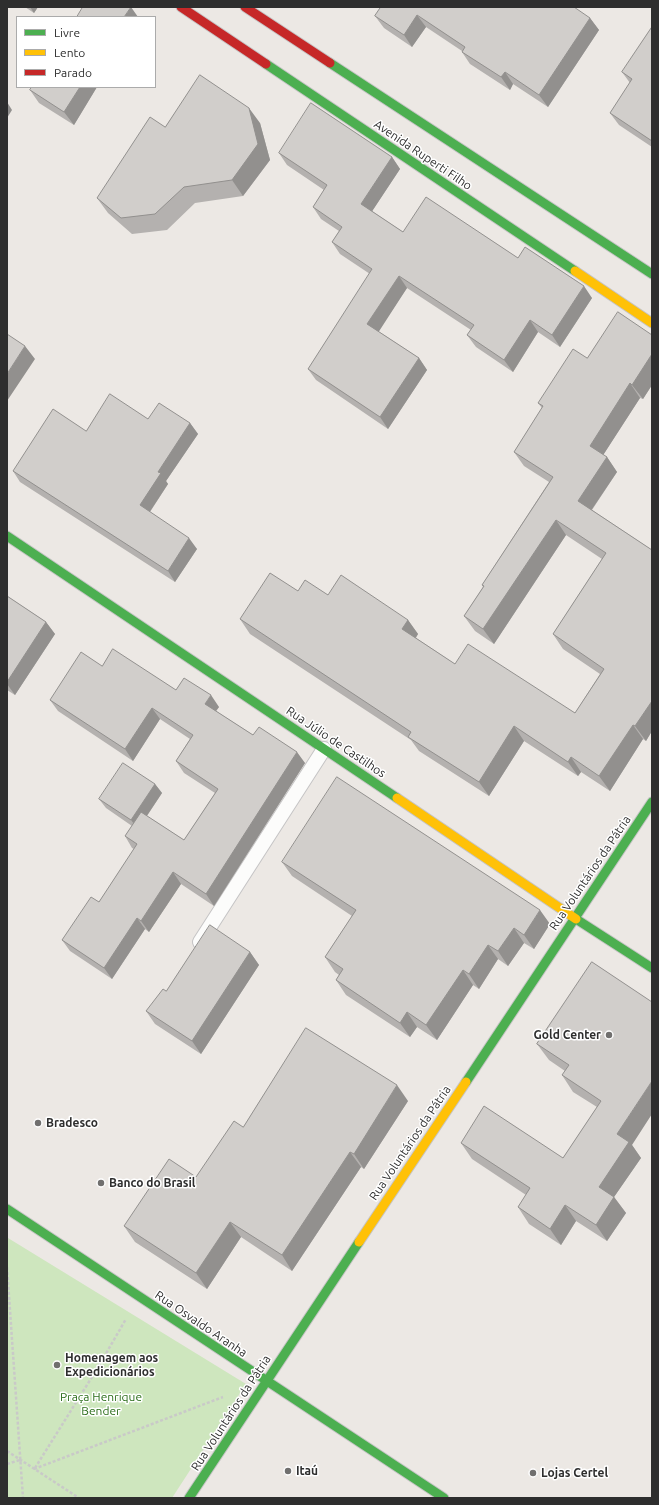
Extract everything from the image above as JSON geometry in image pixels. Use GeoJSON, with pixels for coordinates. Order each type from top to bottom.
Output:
{"type":"FeatureCollection","features":[{"type":"Feature","properties":{"kind":"main road","name":"Avenida Ruperti Filho"},"geometry":{"type":"LineString","coordinates":[[181,7],[652,323]]}},
{"type":"Feature","properties":{"kind":"main road"},"geometry":{"type":"LineString","coordinates":[[245,7],[652,274]]}},
{"type":"Feature","properties":{"kind":"main road","name":"Rua Júlio de Castilhos"},"geometry":{"type":"LineString","coordinates":[[7,536],[575,918],[652,968]]}},
{"type":"Feature","properties":{"kind":"main road","name":"Rua Voluntários da Pátria"},"geometry":{"type":"LineString","coordinates":[[190,1498],[266,1381],[652,802]]}},
{"type":"Feature","properties":{"kind":"main road","name":"Rua Osvaldo Aranha"},"geometry":{"type":"LineString","coordinates":[[7,1209],[444,1498]]}},
{"type":"Feature","properties":{"kind":"lane"},"geometry":{"type":"LineString","coordinates":[[193,954],[324,749]]}},
{"type":"Feature","properties":{"kind":"path"},"geometry":{"type":"LineString","coordinates":[[7,1267],[23,1498]]}},
{"type":"Feature","properties":{"kind":"path"},"geometry":{"type":"LineString","coordinates":[[34,1469],[98,1369],[139,1297]]}},
{"type":"Feature","properties":{"kind":"path"},"geometry":{"type":"LineString","coordinates":[[34,1469],[228,1395]]}},
{"type":"Feature","properties":{"kind":"path"},"geometry":{"type":"LineString","coordinates":[[7,1451],[79,1498]]}},
{"type":"Feature","properties":{"kind":"path"},"geometry":{"type":"LineString","coordinates":[[7,1464],[21,1460]]}},
{"type":"Feature","properties":{"kind":"green space","name":"Praça Henrique Bender"},"geometry":{"type":"Polygon","coordinates":[[[8,1238],[246,1384],[172,1498],[7,1498],[8,1238]]]}},
{"type":"Feature","properties":{"kind":"building"},"geometry":{"type":"Polygon","coordinates":[[[83,7],[131,7],[125,16],[78,16],[83,7]]]}},
{"type":"Feature","properties":{"kind":"building"},"geometry":{"type":"Polygon","coordinates":[[[381,7],[574,7],[590,18],[539,95],[505,72],[501,77],[462,52],[465,47],[417,15],[404,35],[375,16],[381,7]]]}},
{"type":"Feature","properties":{"kind":"building"},"geometry":{"type":"Polygon","coordinates":[[[652,27],[652,141],[610,113],[632,79],[622,72],[652,27]]]}},
{"type":"Feature","properties":{"kind":"building"},"geometry":{"type":"Polygon","coordinates":[[[200,75],[249,108],[258,144],[232,180],[184,187],[155,214],[121,218],[97,198],[150,117],[165,127],[200,75]]]}},
{"type":"Feature","properties":{"kind":"building"},"geometry":{"type":"Polygon","coordinates":[[[31,88],[79,88],[64,112],[30,90],[31,88]]]}},
{"type":"Feature","properties":{"kind":"building"},"geometry":{"type":"Polygon","coordinates":[[[311,103],[392,157],[361,204],[403,232],[426,197],[518,258],[525,247],[584,286],[552,335],[530,320],[504,360],[467,335],[474,325],[399,276],[367,324],[419,358],[380,417],[308,369],[372,269],[332,242],[342,227],[313,207],[327,185],[279,153],[311,103]]]}},
{"type":"Feature","properties":{"kind":"building"},"geometry":{"type":"Polygon","coordinates":[[[618,312],[652,335],[652,354],[632,385],[630,383],[590,446],[607,457],[578,501],[652,550],[652,701],[635,726],[633,725],[599,776],[571,757],[568,762],[514,726],[479,782],[408,737],[411,732],[240,619],[270,573],[298,591],[305,580],[328,595],[341,575],[408,620],[402,629],[455,664],[468,644],[575,713],[604,669],[553,634],[606,553],[556,520],[483,629],[464,616],[484,586],[482,585],[553,477],[514,452],[543,406],[538,403],[573,349],[587,358],[618,312]]]}},
{"type":"Feature","properties":{"kind":"building"},"geometry":{"type":"Polygon","coordinates":[[[7,334],[25,346],[7,374],[7,334]]]}},
{"type":"Feature","properties":{"kind":"building"},"geometry":{"type":"Polygon","coordinates":[[[110,394],[148,419],[159,403],[190,423],[158,472],[161,473],[140,505],[189,538],[168,571],[13,471],[53,409],[86,431],[110,394]]]}},
{"type":"Feature","properties":{"kind":"building"},"geometry":{"type":"Polygon","coordinates":[[[7,596],[46,622],[7,682],[7,596]]]}},
{"type":"Feature","properties":{"kind":"building"},"geometry":{"type":"Polygon","coordinates":[[[113,649],[176,690],[184,678],[211,695],[205,704],[253,735],[259,727],[297,752],[206,894],[173,872],[141,921],[137,918],[104,968],[62,940],[91,897],[99,902],[137,844],[125,836],[141,812],[184,840],[218,789],[176,761],[193,735],[152,708],[125,749],[50,700],[81,652],[102,666],[113,649]]]}},
{"type":"Feature","properties":{"kind":"building"},"geometry":{"type":"Polygon","coordinates":[[[123,763],[155,784],[131,820],[99,799],[123,763]]]}},
{"type":"Feature","properties":{"kind":"building"},"geometry":{"type":"Polygon","coordinates":[[[337,777],[540,910],[524,935],[514,928],[498,951],[488,945],[469,974],[463,970],[426,1025],[407,1012],[400,1023],[336,980],[343,969],[325,957],[356,910],[282,862],[337,777]]]}},
{"type":"Feature","properties":{"kind":"building"},"geometry":{"type":"Polygon","coordinates":[[[210,925],[250,952],[192,1041],[146,1011],[163,989],[166,991],[210,925]]]}},
{"type":"Feature","properties":{"kind":"building"},"geometry":{"type":"Polygon","coordinates":[[[592,962],[652,1002],[652,1081],[617,1134],[629,1142],[599,1187],[614,1197],[596,1225],[565,1205],[550,1229],[518,1207],[530,1188],[461,1143],[484,1106],[563,1158],[601,1101],[562,1075],[569,1065],[537,1044],[592,962]]]}},
{"type":"Feature","properties":{"kind":"building"},"geometry":{"type":"Polygon","coordinates":[[[306,1028],[397,1085],[354,1154],[350,1152],[282,1255],[230,1222],[196,1273],[124,1226],[169,1159],[196,1177],[234,1121],[243,1127],[306,1028]]]}},
{"type":"Feature","properties":{"kind":"traffic: fast"},"geometry":{"type":"LineString","coordinates":[[330,63],[652,274]]}},
{"type":"Feature","properties":{"kind":"traffic: fast"},"geometry":{"type":"LineString","coordinates":[[266,64],[575,271]]}},
{"type":"Feature","properties":{"kind":"traffic: fast"},"geometry":{"type":"LineString","coordinates":[[7,536],[397,798]]}},
{"type":"Feature","properties":{"kind":"traffic: fast"},"geometry":{"type":"LineString","coordinates":[[466,1082],[652,802]]}},
{"type":"Feature","properties":{"kind":"traffic: fast"},"geometry":{"type":"LineString","coordinates":[[576,919],[652,968]]}},
{"type":"Feature","properties":{"kind":"traffic: fast"},"geometry":{"type":"LineString","coordinates":[[7,1209],[444,1498]]}},
{"type":"Feature","properties":{"kind":"traffic: fast"},"geometry":{"type":"LineString","coordinates":[[189,1498],[359,1242]]}},
{"type":"Feature","properties":{"kind":"traffic: slow"},"geometry":{"type":"LineString","coordinates":[[575,271],[652,323]]}},
{"type":"Feature","properties":{"kind":"traffic: slow"},"geometry":{"type":"LineString","coordinates":[[397,798],[576,919]]}},
{"type":"Feature","properties":{"kind":"traffic: slow"},"geometry":{"type":"LineString","coordinates":[[359,1242],[466,1082]]}},
{"type":"Feature","properties":{"kind":"traffic: jam"},"geometry":{"type":"LineString","coordinates":[[181,7],[266,64]]}},
{"type":"Feature","properties":{"kind":"traffic: jam"},"geometry":{"type":"LineString","coordinates":[[245,7],[330,63]]}},
{"type":"Feature","properties":{"kind":"place","name":"Gold Center"},"geometry":{"type":"Point","coordinates":[609,1035]}},
{"type":"Feature","properties":{"kind":"place","name":"Bradesco"},"geometry":{"type":"Point","coordinates":[38,1123]}},
{"type":"Feature","properties":{"kind":"place","name":"Banco do Brasil"},"geometry":{"type":"Point","coordinates":[101,1183]}},
{"type":"Feature","properties":{"kind":"place","name":"Homenagem aos Expedicionários"},"geometry":{"type":"Point","coordinates":[57,1365]}},
{"type":"Feature","properties":{"kind":"place","name":"Itaú"},"geometry":{"type":"Point","coordinates":[288,1471]}},
{"type":"Feature","properties":{"kind":"place","name":"Lojas Certel"},"geometry":{"type":"Point","coordinates":[533,1473]}}]}
